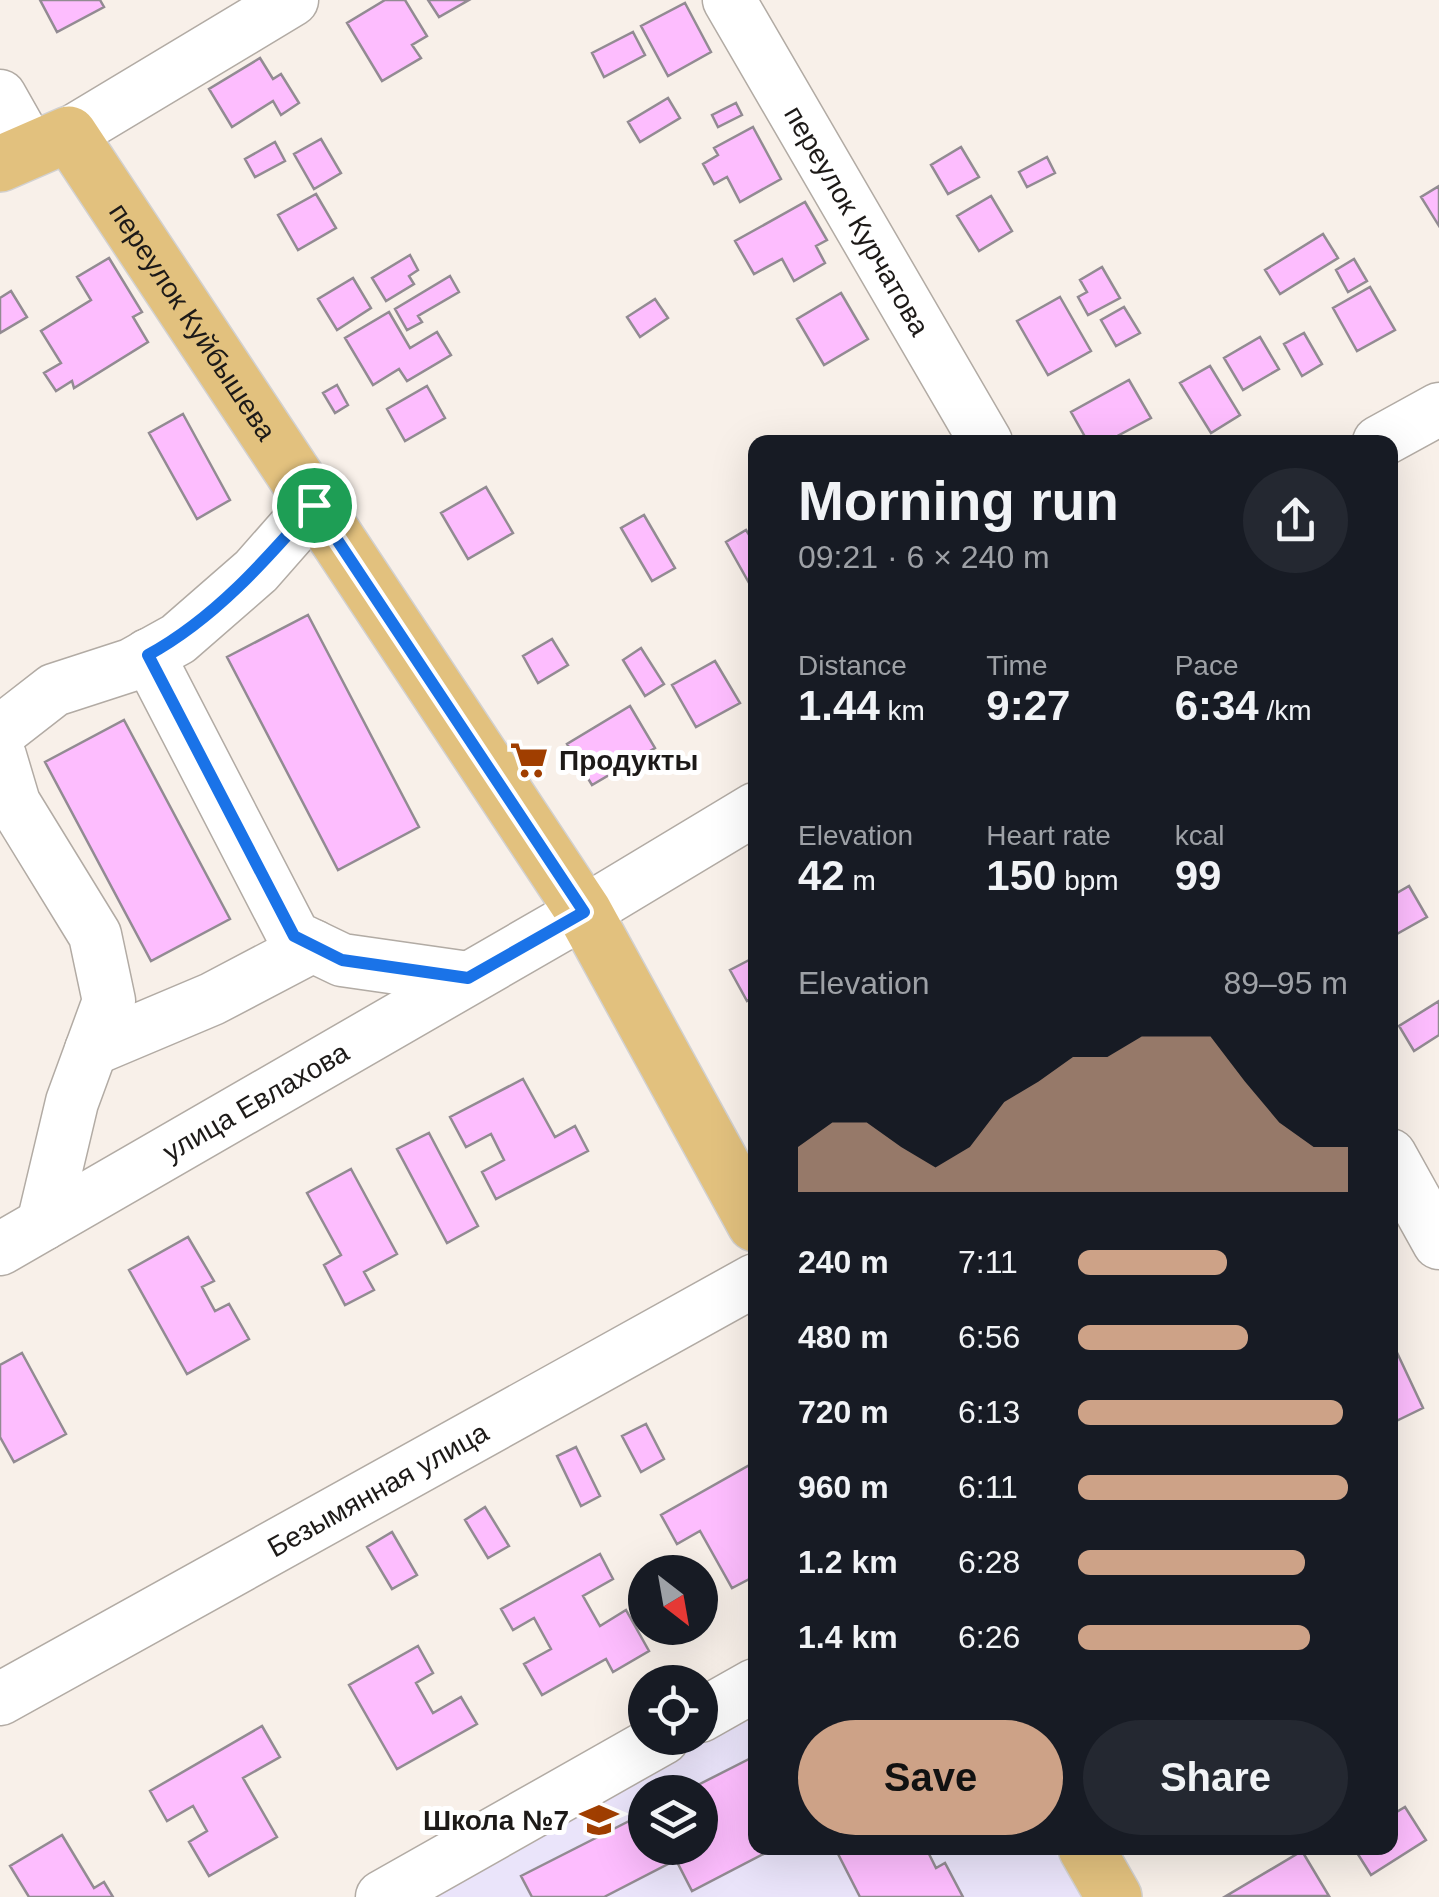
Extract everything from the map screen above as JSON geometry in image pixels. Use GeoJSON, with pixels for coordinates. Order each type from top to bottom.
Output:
{"type":"FeatureCollection","features":[{"type":"Feature","properties":{"kind":"main road","name":"переулок Куйбышева"},"geometry":{"type":"LineString","coordinates":[[33,149],[314,505],[584,912],[748,1211]]}},
{"type":"Feature","properties":{"kind":"main road"},"geometry":{"type":"LineString","coordinates":[[1090,1855],[1114,1897]]}},
{"type":"Feature","properties":{"kind":"street"},"geometry":{"type":"LineString","coordinates":[[33,149],[292,0]]}},
{"type":"Feature","properties":{"kind":"street","name":"переулок Курчатова"},"geometry":{"type":"LineString","coordinates":[[729,0],[982,435]]}},
{"type":"Feature","properties":{"kind":"street","name":"переулок Куйбышева"},"geometry":{"type":"LineString","coordinates":[[0,96],[33,149]]}},
{"type":"Feature","properties":{"kind":"street"},"geometry":{"type":"LineString","coordinates":[[1391,435],[1439,408]]}},
{"type":"Feature","properties":{"kind":"street"},"geometry":{"type":"LineString","coordinates":[[0,732],[54,690],[131,665],[178,639],[256,571],[314,505]]}},
{"type":"Feature","properties":{"kind":"street"},"geometry":{"type":"LineString","coordinates":[[148,655],[294,936],[342,960],[468,978]]}},
{"type":"Feature","properties":{"kind":"street","name":"улица Евлахова"},"geometry":{"type":"LineString","coordinates":[[0,756],[14,803],[95,935],[108,1000],[22,1237]]}},
{"type":"Feature","properties":{"kind":"street","name":"улица Евлахова"},"geometry":{"type":"LineString","coordinates":[[22,1237],[748,813]]}},
{"type":"Feature","properties":{"kind":"street"},"geometry":{"type":"LineString","coordinates":[[90,1050],[212,998],[314,946]]}},
{"type":"Feature","properties":{"kind":"street"},"geometry":{"type":"LineString","coordinates":[[1398,1170],[1439,1242]]}},
{"type":"Feature","properties":{"kind":"street","name":"Безымянная улица"},"geometry":{"type":"LineString","coordinates":[[0,1699],[748,1284]]}},
{"type":"Feature","properties":{"kind":"street"},"geometry":{"type":"LineString","coordinates":[[718,1706],[748,1689]]}},
{"type":"Feature","properties":{"kind":"street"},"geometry":{"type":"LineString","coordinates":[[382,1897],[633,1755]]}},
{"type":"Feature","properties":{"kind":"shaded area","name":"Школа №7"},"geometry":{"type":"Polygon","coordinates":[[[748,1708],[748,1855],[1057,1855],[1081,1897],[423,1894],[628,1777],[628,1865],[718,1865],[718,1775],[631,1775],[666,1755],[718,1755],[718,1725],[748,1708]]]}},
{"type":"Feature","properties":{"kind":"building"},"geometry":{"type":"Polygon","coordinates":[[[40,0],[100,0],[104,7],[57,32],[40,0]]]}},
{"type":"Feature","properties":{"kind":"building"},"geometry":{"type":"Polygon","coordinates":[[[385,0],[405,0],[427,36],[412,45],[421,58],[382,81],[347,23],[385,0]]]}},
{"type":"Feature","properties":{"kind":"building"},"geometry":{"type":"Polygon","coordinates":[[[428,0],[469,0],[439,17],[428,0]]]}},
{"type":"Feature","properties":{"kind":"building"},"geometry":{"type":"Polygon","coordinates":[[[685,3],[711,52],[668,76],[641,26],[685,3]]]}},
{"type":"Feature","properties":{"kind":"building"},"geometry":{"type":"Polygon","coordinates":[[[633,32],[645,55],[604,77],[592,53],[633,32]]]}},
{"type":"Feature","properties":{"kind":"building"},"geometry":{"type":"Polygon","coordinates":[[[260,58],[273,79],[281,74],[299,103],[281,115],[273,101],[232,127],[209,89],[260,58]]]}},
{"type":"Feature","properties":{"kind":"building"},"geometry":{"type":"Polygon","coordinates":[[[668,98],[680,118],[640,142],[628,122],[668,98]]]}},
{"type":"Feature","properties":{"kind":"building"},"geometry":{"type":"Polygon","coordinates":[[[736,103],[742,115],[718,127],[712,115],[736,103]]]}},
{"type":"Feature","properties":{"kind":"building"},"geometry":{"type":"Polygon","coordinates":[[[753,127],[781,179],[740,202],[727,177],[714,184],[703,164],[718,155],[714,148],[753,127]]]}},
{"type":"Feature","properties":{"kind":"building"},"geometry":{"type":"Polygon","coordinates":[[[321,139],[341,173],[314,189],[294,154],[321,139]]]}},
{"type":"Feature","properties":{"kind":"building"},"geometry":{"type":"Polygon","coordinates":[[[275,142],[285,161],[255,177],[245,159],[275,142]]]}},
{"type":"Feature","properties":{"kind":"building"},"geometry":{"type":"Polygon","coordinates":[[[961,147],[979,177],[948,194],[931,165],[961,147]]]}},
{"type":"Feature","properties":{"kind":"building"},"geometry":{"type":"Polygon","coordinates":[[[1047,157],[1055,173],[1027,187],[1019,172],[1047,157]]]}},
{"type":"Feature","properties":{"kind":"building"},"geometry":{"type":"Polygon","coordinates":[[[1439,186],[1439,226],[1421,197],[1439,186]]]}},
{"type":"Feature","properties":{"kind":"building"},"geometry":{"type":"Polygon","coordinates":[[[316,194],[336,228],[298,250],[278,215],[316,194]]]}},
{"type":"Feature","properties":{"kind":"building"},"geometry":{"type":"Polygon","coordinates":[[[991,196],[1012,231],[979,251],[957,216],[991,196]]]}},
{"type":"Feature","properties":{"kind":"building"},"geometry":{"type":"Polygon","coordinates":[[[805,202],[827,240],[816,246],[825,263],[794,281],[782,259],[754,274],[735,241],[805,202]]]}},
{"type":"Feature","properties":{"kind":"building"},"geometry":{"type":"Polygon","coordinates":[[[1323,234],[1338,258],[1280,294],[1265,270],[1323,234]]]}},
{"type":"Feature","properties":{"kind":"building"},"geometry":{"type":"Polygon","coordinates":[[[410,255],[418,270],[409,276],[414,284],[386,301],[372,278],[410,255]]]}},
{"type":"Feature","properties":{"kind":"building"},"geometry":{"type":"Polygon","coordinates":[[[109,258],[142,312],[133,317],[148,342],[74,388],[72,381],[56,391],[44,373],[61,363],[41,331],[91,300],[77,277],[109,258]]]}},
{"type":"Feature","properties":{"kind":"building"},"geometry":{"type":"Polygon","coordinates":[[[1354,259],[1367,281],[1348,292],[1336,270],[1354,259]]]}},
{"type":"Feature","properties":{"kind":"building"},"geometry":{"type":"Polygon","coordinates":[[[1102,267],[1120,298],[1088,315],[1078,297],[1087,292],[1080,280],[1102,267]]]}},
{"type":"Feature","properties":{"kind":"building"},"geometry":{"type":"Polygon","coordinates":[[[450,276],[459,292],[418,316],[422,322],[407,330],[395,309],[450,276]]]}},
{"type":"Feature","properties":{"kind":"building"},"geometry":{"type":"Polygon","coordinates":[[[353,278],[371,308],[337,330],[318,299],[353,278]]]}},
{"type":"Feature","properties":{"kind":"building"},"geometry":{"type":"Polygon","coordinates":[[[1370,287],[1395,330],[1357,351],[1333,308],[1370,287]]]}},
{"type":"Feature","properties":{"kind":"building"},"geometry":{"type":"Polygon","coordinates":[[[11,291],[27,317],[0,333],[0,298],[11,291]]]}},
{"type":"Feature","properties":{"kind":"building"},"geometry":{"type":"Polygon","coordinates":[[[841,293],[868,339],[824,365],[797,319],[841,293]]]}},
{"type":"Feature","properties":{"kind":"building"},"geometry":{"type":"Polygon","coordinates":[[[1060,297],[1091,351],[1048,375],[1017,321],[1060,297]]]}},
{"type":"Feature","properties":{"kind":"building"},"geometry":{"type":"Polygon","coordinates":[[[655,299],[668,318],[640,337],[627,317],[655,299]]]}},
{"type":"Feature","properties":{"kind":"building"},"geometry":{"type":"Polygon","coordinates":[[[1124,307],[1140,333],[1116,346],[1101,320],[1124,307]]]}},
{"type":"Feature","properties":{"kind":"building"},"geometry":{"type":"Polygon","coordinates":[[[389,312],[410,348],[437,332],[451,355],[407,381],[399,369],[373,385],[345,338],[389,312]]]}},
{"type":"Feature","properties":{"kind":"building"},"geometry":{"type":"Polygon","coordinates":[[[1304,333],[1322,364],[1302,376],[1284,344],[1304,333]]]}},
{"type":"Feature","properties":{"kind":"building"},"geometry":{"type":"Polygon","coordinates":[[[1260,337],[1279,369],[1243,390],[1224,358],[1260,337]]]}},
{"type":"Feature","properties":{"kind":"building"},"geometry":{"type":"Polygon","coordinates":[[[1210,366],[1240,415],[1211,433],[1180,383],[1210,366]]]}},
{"type":"Feature","properties":{"kind":"building"},"geometry":{"type":"Polygon","coordinates":[[[1129,380],[1151,418],[1119,435],[1084,435],[1071,412],[1129,380]]]}},
{"type":"Feature","properties":{"kind":"building"},"geometry":{"type":"Polygon","coordinates":[[[337,385],[348,405],[335,413],[323,393],[337,385]]]}},
{"type":"Feature","properties":{"kind":"building"},"geometry":{"type":"Polygon","coordinates":[[[427,386],[445,418],[405,441],[387,409],[427,386]]]}},
{"type":"Feature","properties":{"kind":"building"},"geometry":{"type":"Polygon","coordinates":[[[183,414],[230,500],[197,519],[149,433],[183,414]]]}},
{"type":"Feature","properties":{"kind":"building"},"geometry":{"type":"Polygon","coordinates":[[[486,487],[513,533],[468,559],[441,513],[486,487]]]}},
{"type":"Feature","properties":{"kind":"building"},"geometry":{"type":"Polygon","coordinates":[[[644,515],[675,568],[652,581],[621,528],[644,515]]]}},
{"type":"Feature","properties":{"kind":"building"},"geometry":{"type":"Polygon","coordinates":[[[746,530],[748,533],[748,581],[726,542],[746,530]]]}},
{"type":"Feature","properties":{"kind":"building"},"geometry":{"type":"Polygon","coordinates":[[[308,615],[419,827],[338,870],[227,657],[308,615]]]}},
{"type":"Feature","properties":{"kind":"building"},"geometry":{"type":"Polygon","coordinates":[[[552,639],[568,665],[538,683],[523,656],[552,639]]]}},
{"type":"Feature","properties":{"kind":"building"},"geometry":{"type":"Polygon","coordinates":[[[641,648],[664,684],[645,696],[623,660],[641,648]]]}},
{"type":"Feature","properties":{"kind":"building"},"geometry":{"type":"Polygon","coordinates":[[[715,661],[740,703],[696,727],[672,685],[715,661]]]}},
{"type":"Feature","properties":{"kind":"building"},"geometry":{"type":"Polygon","coordinates":[[[630,706],[655,748],[592,785],[567,744],[630,706]]]}},
{"type":"Feature","properties":{"kind":"building"},"geometry":{"type":"Polygon","coordinates":[[[124,720],[230,919],[151,961],[45,762],[124,720]]]}},
{"type":"Feature","properties":{"kind":"building"},"geometry":{"type":"Polygon","coordinates":[[[1409,886],[1427,917],[1398,933],[1398,892],[1409,886]]]}},
{"type":"Feature","properties":{"kind":"building"},"geometry":{"type":"Polygon","coordinates":[[[748,961],[747,1001],[730,970],[748,961]]]}},
{"type":"Feature","properties":{"kind":"building"},"geometry":{"type":"Polygon","coordinates":[[[1439,1001],[1439,1035],[1414,1051],[1399,1026],[1439,1001]]]}},
{"type":"Feature","properties":{"kind":"building"},"geometry":{"type":"Polygon","coordinates":[[[523,1079],[555,1137],[575,1126],[588,1151],[496,1199],[482,1172],[504,1160],[491,1134],[466,1147],[450,1117],[523,1079]]]}},
{"type":"Feature","properties":{"kind":"building"},"geometry":{"type":"Polygon","coordinates":[[[429,1133],[478,1226],[447,1243],[397,1149],[429,1133]]]}},
{"type":"Feature","properties":{"kind":"building"},"geometry":{"type":"Polygon","coordinates":[[[351,1169],[397,1254],[364,1272],[374,1290],[345,1305],[324,1265],[341,1255],[307,1193],[351,1169]]]}},
{"type":"Feature","properties":{"kind":"building"},"geometry":{"type":"Polygon","coordinates":[[[188,1237],[214,1281],[202,1287],[215,1311],[229,1304],[249,1339],[187,1374],[129,1270],[188,1237]]]}},
{"type":"Feature","properties":{"kind":"building"},"geometry":{"type":"Polygon","coordinates":[[[22,1353],[66,1434],[14,1462],[0,1437],[0,1365],[22,1353]]]}},
{"type":"Feature","properties":{"kind":"building"},"geometry":{"type":"Polygon","coordinates":[[[1398,1355],[1423,1408],[1398,1420],[1398,1355]]]}},
{"type":"Feature","properties":{"kind":"building"},"geometry":{"type":"Polygon","coordinates":[[[646,1424],[664,1459],[641,1472],[622,1436],[646,1424]]]}},
{"type":"Feature","properties":{"kind":"building"},"geometry":{"type":"Polygon","coordinates":[[[576,1447],[600,1496],[581,1506],[557,1456],[576,1447]]]}},
{"type":"Feature","properties":{"kind":"building"},"geometry":{"type":"Polygon","coordinates":[[[748,1466],[748,1580],[732,1588],[718,1563],[718,1555],[713,1555],[700,1531],[677,1544],[661,1515],[748,1466]]]}},
{"type":"Feature","properties":{"kind":"building"},"geometry":{"type":"Polygon","coordinates":[[[485,1507],[509,1546],[488,1558],[465,1520],[485,1507]]]}},
{"type":"Feature","properties":{"kind":"building"},"geometry":{"type":"Polygon","coordinates":[[[392,1532],[417,1575],[392,1589],[367,1547],[392,1532]]]}},
{"type":"Feature","properties":{"kind":"building"},"geometry":{"type":"Polygon","coordinates":[[[600,1554],[613,1579],[583,1596],[600,1626],[626,1610],[628,1645],[646,1645],[649,1651],[613,1672],[606,1659],[542,1695],[524,1664],[551,1649],[534,1618],[513,1630],[501,1609],[600,1554]]]}},
{"type":"Feature","properties":{"kind":"building"},"geometry":{"type":"Polygon","coordinates":[[[418,1646],[433,1673],[416,1683],[433,1713],[461,1697],[477,1724],[397,1769],[349,1685],[418,1646]]]}},
{"type":"Feature","properties":{"kind":"building"},"geometry":{"type":"Polygon","coordinates":[[[262,1726],[280,1757],[243,1778],[277,1837],[209,1876],[189,1842],[207,1831],[193,1806],[167,1821],[150,1791],[262,1726]]]}},
{"type":"Feature","properties":{"kind":"building"},"geometry":{"type":"Polygon","coordinates":[[[748,1760],[748,1855],[761,1855],[692,1891],[679,1865],[718,1865],[718,1775],[748,1760]]]}},
{"type":"Feature","properties":{"kind":"building"},"geometry":{"type":"Polygon","coordinates":[[[1405,1807],[1426,1840],[1371,1875],[1358,1855],[1398,1855],[1398,1811],[1405,1807]]]}},
{"type":"Feature","properties":{"kind":"building"},"geometry":{"type":"Polygon","coordinates":[[[628,1822],[628,1865],[666,1865],[604,1897],[532,1897],[521,1876],[628,1822]]]}},
{"type":"Feature","properties":{"kind":"building"},"geometry":{"type":"Polygon","coordinates":[[[62,1835],[94,1888],[104,1882],[113,1897],[29,1897],[10,1866],[62,1835]]]}},
{"type":"Feature","properties":{"kind":"building"},"geometry":{"type":"Polygon","coordinates":[[[839,1855],[930,1855],[936,1868],[945,1863],[963,1897],[860,1897],[839,1855]]]}},
{"type":"Feature","properties":{"kind":"building"},"geometry":{"type":"Polygon","coordinates":[[[1295,1855],[1304,1855],[1329,1896],[1226,1896],[1295,1855]]]}},
{"type":"Feature","properties":{"kind":"place","name":"Продукты"},"geometry":{"type":"Point","coordinates":[529,760]}},
{"type":"Feature","properties":{"kind":"place","name":"Школа №7"},"geometry":{"type":"Point","coordinates":[599,1820]}},
{"type":"Feature","properties":{"kind":"route"},"geometry":{"type":"LineString","coordinates":[[314,505],[584,912],[468,978],[342,960],[294,936],[148,655],[178,639],[256,571],[314,505]]}}]}
